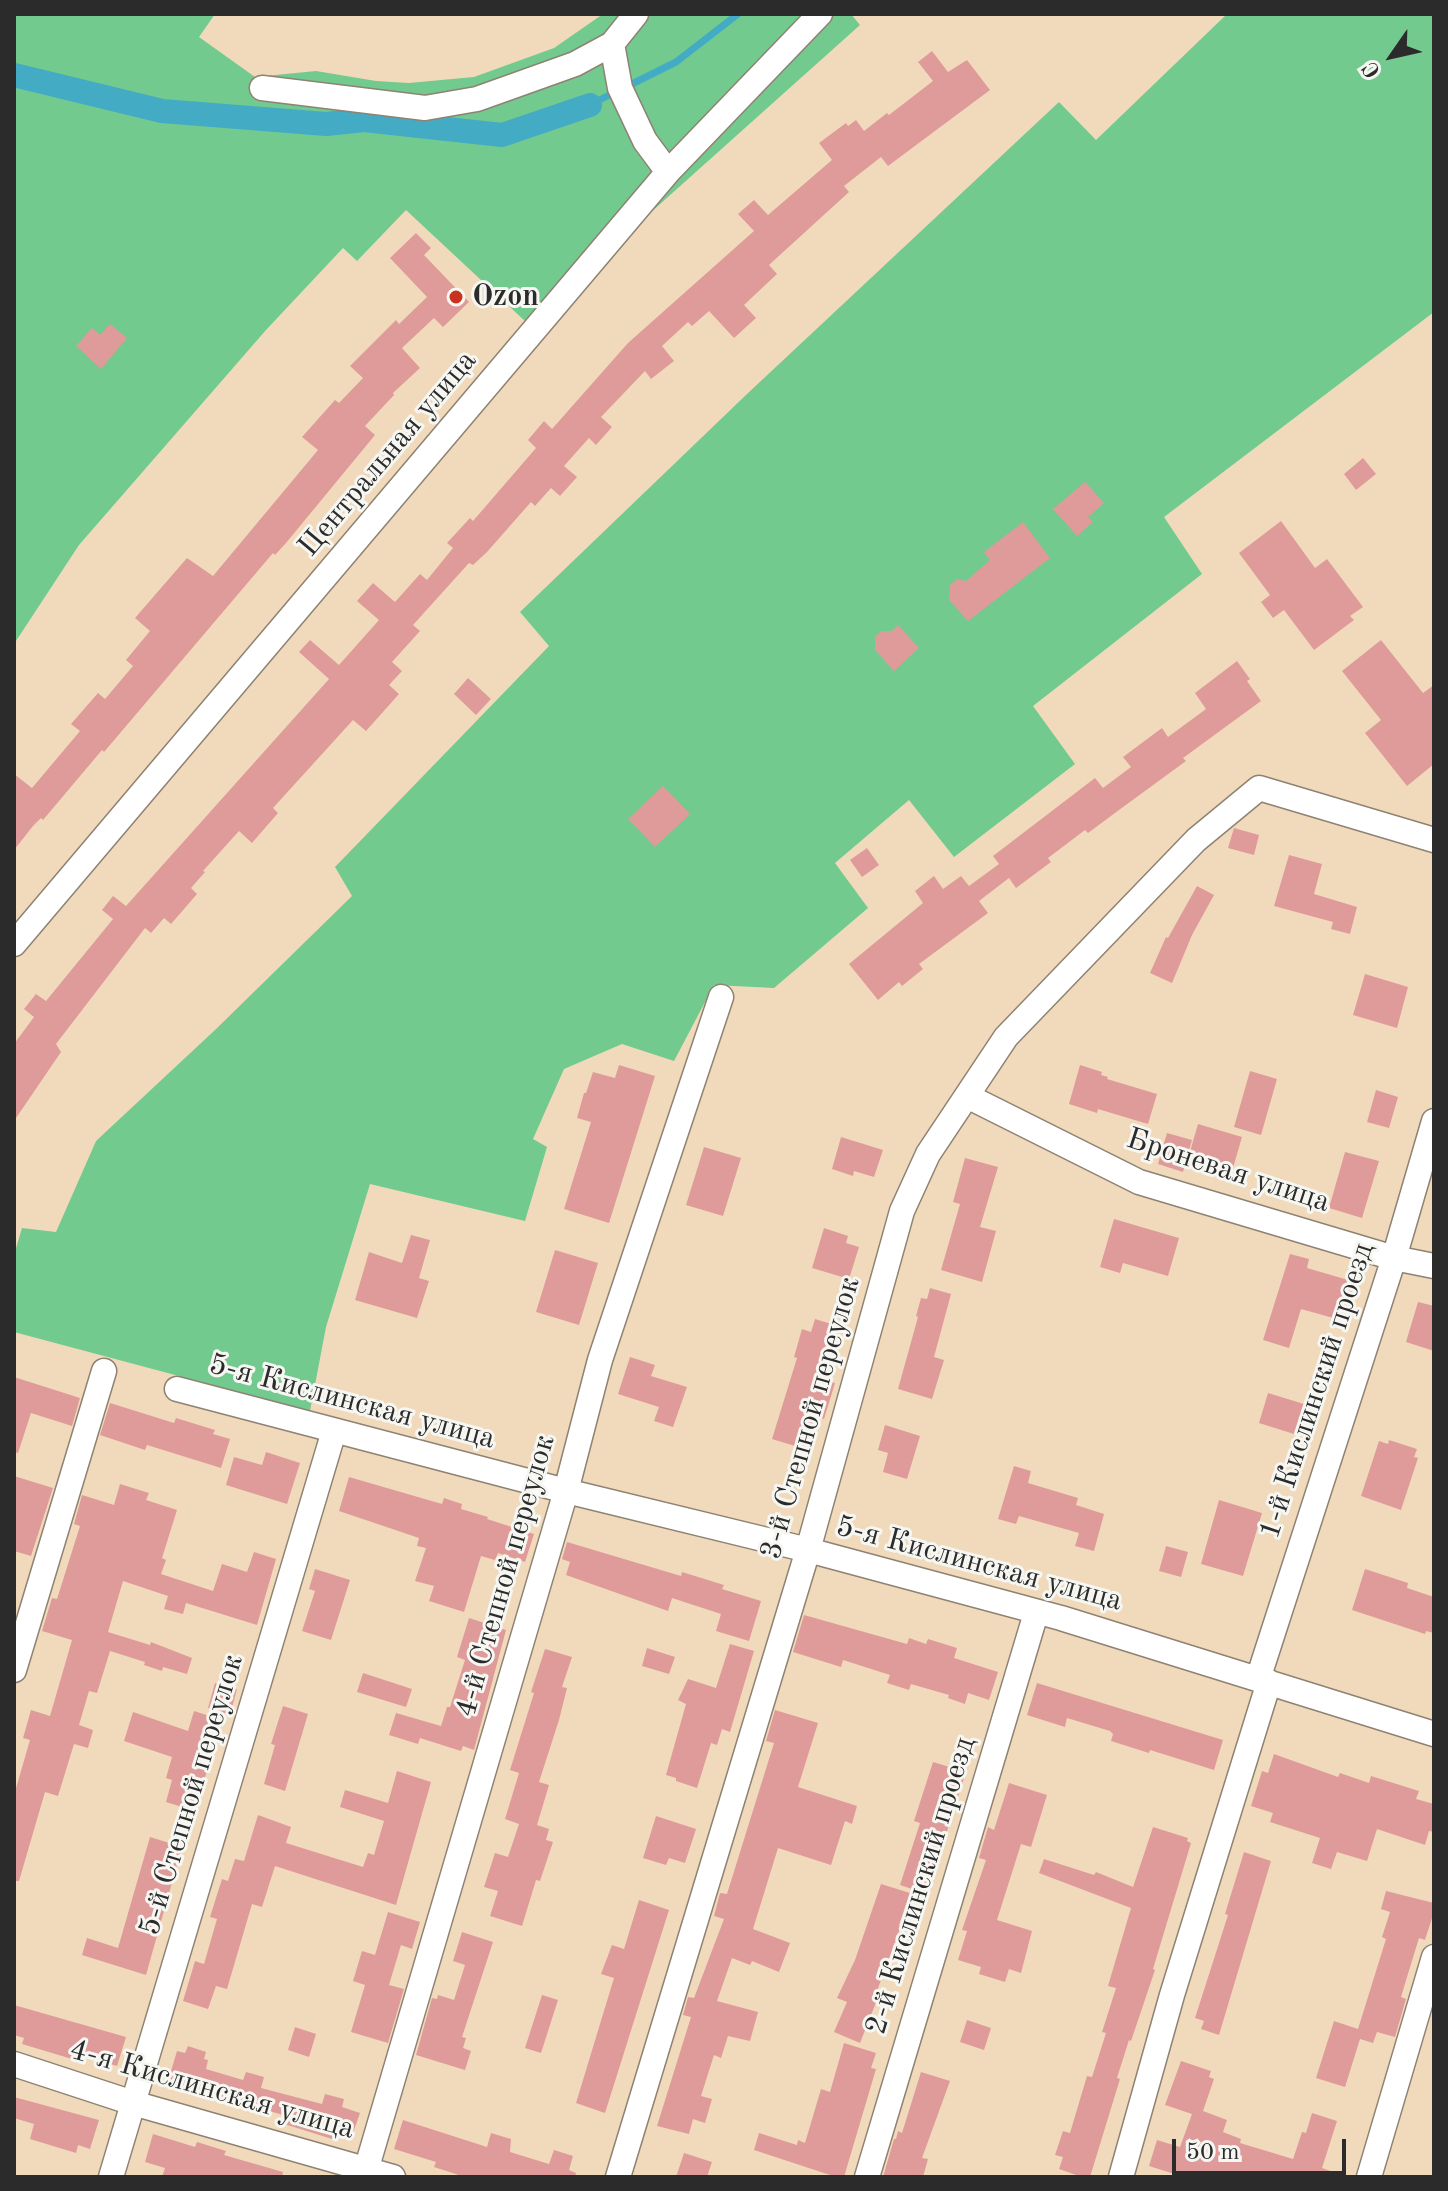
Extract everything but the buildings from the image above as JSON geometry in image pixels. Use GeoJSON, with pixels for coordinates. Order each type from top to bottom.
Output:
{"type":"FeatureCollection","features":[{"type":"Feature","properties":{"kind":"street"},"geometry":{"type":"LineString","coordinates":[[262,88],[425,108],[477,99],[575,64],[612,44],[636,14]]}},
{"type":"Feature","properties":{"kind":"street","name":"Центральная улица"},"geometry":{"type":"LineString","coordinates":[[14,944],[668,172],[820,14]]}},
{"type":"Feature","properties":{"kind":"street"},"geometry":{"type":"LineString","coordinates":[[612,44],[620,88],[645,141],[668,172]]}},
{"type":"Feature","properties":{"kind":"street","name":"3-й Степной переулок"},"geometry":{"type":"LineString","coordinates":[[618,2177],[808,1550],[902,1211],[928,1154],[1006,1037],[1196,840],[1259,788],[1434,840]]}},
{"type":"Feature","properties":{"kind":"street","name":"4-й Степной переулок"},"geometry":{"type":"LineString","coordinates":[[365,2173],[566,1491],[600,1360],[721,997]]}},
{"type":"Feature","properties":{"kind":"street","name":"Броневая улица"},"geometry":{"type":"LineString","coordinates":[[967,1096],[1139,1182],[1394,1258],[1434,1266]]}},
{"type":"Feature","properties":{"kind":"street","name":"1-й Кислинский проезд"},"geometry":{"type":"LineString","coordinates":[[1121,2177],[1263,1681],[1434,1121]]}},
{"type":"Feature","properties":{"kind":"street"},"geometry":{"type":"LineString","coordinates":[[14,1670],[104,1371]]}},
{"type":"Feature","properties":{"kind":"street","name":"5-я Кислинская улица"},"geometry":{"type":"LineString","coordinates":[[177,1389],[566,1491],[808,1550],[1036,1613],[1434,1734]]}},
{"type":"Feature","properties":{"kind":"street","name":"5-й Степной переулок"},"geometry":{"type":"LineString","coordinates":[[111,2177],[334,1431]]}},
{"type":"Feature","properties":{"kind":"street","name":"2-й Кислинский проезд"},"geometry":{"type":"LineString","coordinates":[[867,2177],[1036,1613]]}},
{"type":"Feature","properties":{"kind":"street"},"geometry":{"type":"LineString","coordinates":[[1369,2177],[1434,1957]]}},
{"type":"Feature","properties":{"kind":"street","name":"4-я Кислинская улица"},"geometry":{"type":"LineString","coordinates":[[14,2064],[365,2173],[393,2177]]}},
{"type":"Feature","properties":{"kind":"green space"},"geometry":{"type":"Polygon","coordinates":[[[14,14],[215,14],[199,37],[255,77],[316,71],[409,83],[474,77],[554,48],[603,14],[851,14],[860,25],[640,222],[541,336],[406,210],[357,261],[343,248],[266,330],[79,545],[14,644],[14,14]]]}},
{"type":"Feature","properties":{"kind":"green space"},"geometry":{"type":"Polygon","coordinates":[[[1227,14],[1434,14],[1434,312],[1164,517],[1202,574],[1033,706],[1075,764],[954,857],[909,800],[835,863],[868,908],[774,988],[714,985],[674,1061],[622,1044],[564,1069],[533,1139],[547,1147],[525,1221],[370,1184],[326,1327],[310,1411],[14,1332],[14,1255],[22,1228],[56,1232],[96,1141],[352,896],[335,867],[549,646],[520,612],[1059,102],[1096,140],[1227,14]]]}},
{"type":"Feature","properties":{"kind":"waterway"},"geometry":{"type":"LineString","coordinates":[[626,87],[676,62],[738,14]]}},
{"type":"Feature","properties":{"kind":"waterway"},"geometry":{"type":"LineString","coordinates":[[14,75],[162,111],[326,124],[364,120],[502,135],[590,105]]}},
{"type":"Feature","properties":{"kind":"waterway"},"geometry":{"type":"LineString","coordinates":[[590,105],[615,92]]}},
{"type":"Feature","properties":{"kind":"place","name":"Ozon"},"geometry":{"type":"Point","coordinates":[456,297]}}]}
